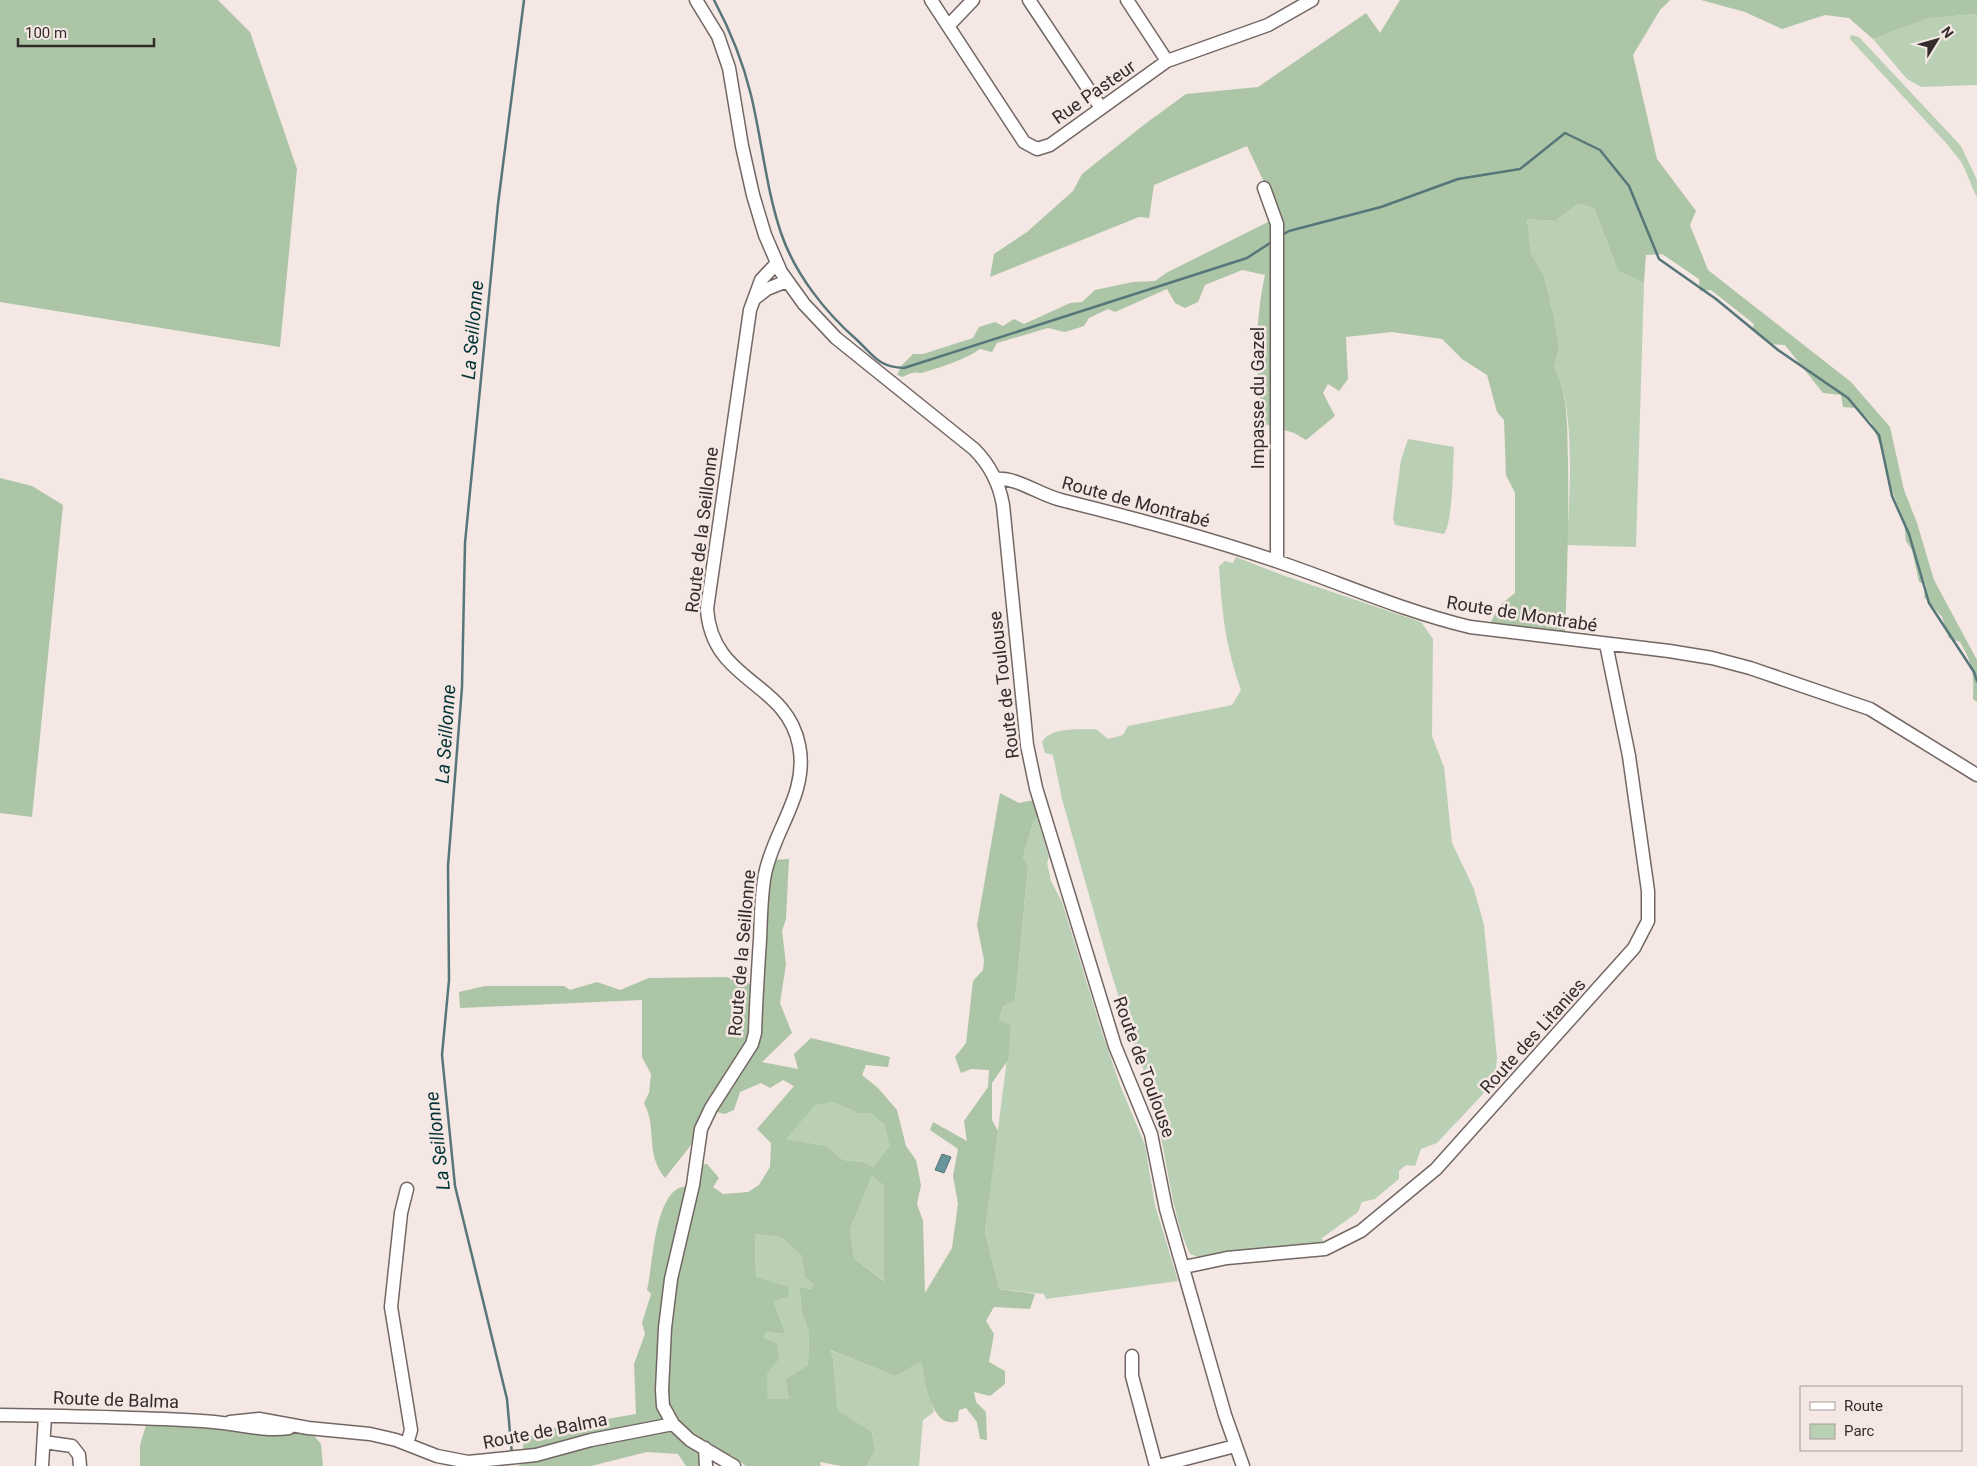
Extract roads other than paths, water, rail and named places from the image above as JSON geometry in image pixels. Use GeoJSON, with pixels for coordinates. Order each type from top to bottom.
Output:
{"type":"FeatureCollection","features":[{"type":"Feature","properties":{"kind":"street","name":"Route de Toulouse"},"geometry":{"type":"LineString","coordinates":[[687,0],[714,46],[733,96]]}},
{"type":"Feature","properties":{"kind":"street","name":"Route de Toulouse"},"geometry":{"type":"LineString","coordinates":[[696,0],[710,22],[724,51],[758,211],[777,263],[787,281],[804,304],[836,338],[974,449],[991,469],[996,479],[1003,505],[1030,766],[1115,1046],[1151,1134],[1166,1209],[1206,1346],[1234,1466]]}},
{"type":"Feature","properties":{"kind":"street"},"geometry":{"type":"LineString","coordinates":[[931,0],[948,26],[973,0]]}},
{"type":"Feature","properties":{"kind":"street"},"geometry":{"type":"LineString","coordinates":[[1029,0],[1102,108]]}},
{"type":"Feature","properties":{"kind":"street"},"geometry":{"type":"LineString","coordinates":[[1143,0],[1129,3],[1168,61]]}},
{"type":"Feature","properties":{"kind":"street","name":"Rue Pasteur"},"geometry":{"type":"LineString","coordinates":[[948,26],[1024,142],[1030,147],[1037,149],[1050,145],[1168,61],[1268,25],[1312,0]]}},
{"type":"Feature","properties":{"kind":"street","name":"Impasse du Gazel"},"geometry":{"type":"LineString","coordinates":[[1264,188],[1277,224],[1277,561]]}},
{"type":"Feature","properties":{"kind":"street","name":"Route de la Seillonne"},"geometry":{"type":"LineString","coordinates":[[673,1424],[663,1406],[665,1328],[671,1279],[692,1185],[697,1146],[706,1117],[752,1044],[755,1033],[764,876],[773,848],[797,794],[801,773],[799,745],[790,720],[771,697],[724,658],[712,637],[708,624],[709,593],[742,354],[750,310],[762,280],[777,263]]}},
{"type":"Feature","properties":{"kind":"street"},"geometry":{"type":"LineString","coordinates":[[754,299],[767,289],[787,281]]}},
{"type":"Feature","properties":{"kind":"street","name":"Route de Montrabé"},"geometry":{"type":"LineString","coordinates":[[996,479],[1010,481],[1058,499],[1172,528],[1277,561],[1412,612],[1445,621],[1470,627],[1712,658],[1835,696],[1870,710],[1977,775]]}},
{"type":"Feature","properties":{"kind":"street","name":"Route des Litanies"},"geometry":{"type":"LineString","coordinates":[[1184,1267],[1227,1258],[1325,1249],[1361,1231],[1436,1169],[1634,948],[1648,921],[1648,891],[1630,756],[1606,644]]}},
{"type":"Feature","properties":{"kind":"street"},"geometry":{"type":"LineString","coordinates":[[407,1189],[401,1212],[391,1307],[411,1430],[407,1444]]}},
{"type":"Feature","properties":{"kind":"street"},"geometry":{"type":"LineString","coordinates":[[1132,1356],[1132,1376],[1157,1466],[1231,1447]]}},
{"type":"Feature","properties":{"kind":"street","name":"Route de Balma"},"geometry":{"type":"LineString","coordinates":[[0,1415],[124,1416],[230,1422],[267,1429],[308,1428],[370,1434],[407,1444],[451,1463],[522,1456],[673,1424]]}},
{"type":"Feature","properties":{"kind":"street"},"geometry":{"type":"LineString","coordinates":[[42,1466],[44,1416]]}},
{"type":"Feature","properties":{"kind":"street"},"geometry":{"type":"LineString","coordinates":[[673,1424],[690,1440],[734,1466]]}},
{"type":"Feature","properties":{"kind":"street"},"geometry":{"type":"LineString","coordinates":[[44,1442],[72,1446],[79,1455],[80,1466]]}},
{"type":"Feature","properties":{"kind":"street","name":"Route de Toulouse"},"geometry":{"type":"LineString","coordinates":[[1231,1447],[1243,1466]]}},
{"type":"Feature","properties":{"kind":"street"},"geometry":{"type":"LineString","coordinates":[[705,1448],[706,1466]]}},
{"type":"Feature","properties":{"kind":"water"},"geometry":{"type":"Polygon","coordinates":[[[942,1154],[951,1157],[944,1173],[935,1170],[942,1154]]]}},
{"type":"Feature","properties":{"kind":"waterway","name":"La Seillonne"},"geometry":{"type":"LineString","coordinates":[[512,1455],[507,1399],[455,1186],[442,1055],[449,980],[448,866],[462,687],[465,543],[498,204],[524,0]]}},
{"type":"Feature","properties":{"kind":"waterway"},"geometry":{"type":"LineString","coordinates":[[714,0],[736,46],[748,83],[776,216],[794,263],[812,291],[845,329],[873,356],[889,366],[904,368],[1247,258],[1273,241]]}},
{"type":"Feature","properties":{"kind":"waterway"},"geometry":{"type":"LineString","coordinates":[[1282,235],[1289,231],[1381,207],[1458,179],[1520,169],[1565,133],[1600,150],[1629,186],[1659,259],[1716,299],[1778,350],[1848,398],[1879,435],[1892,496],[1909,534],[1929,603],[1974,672],[1977,681]]}}]}
